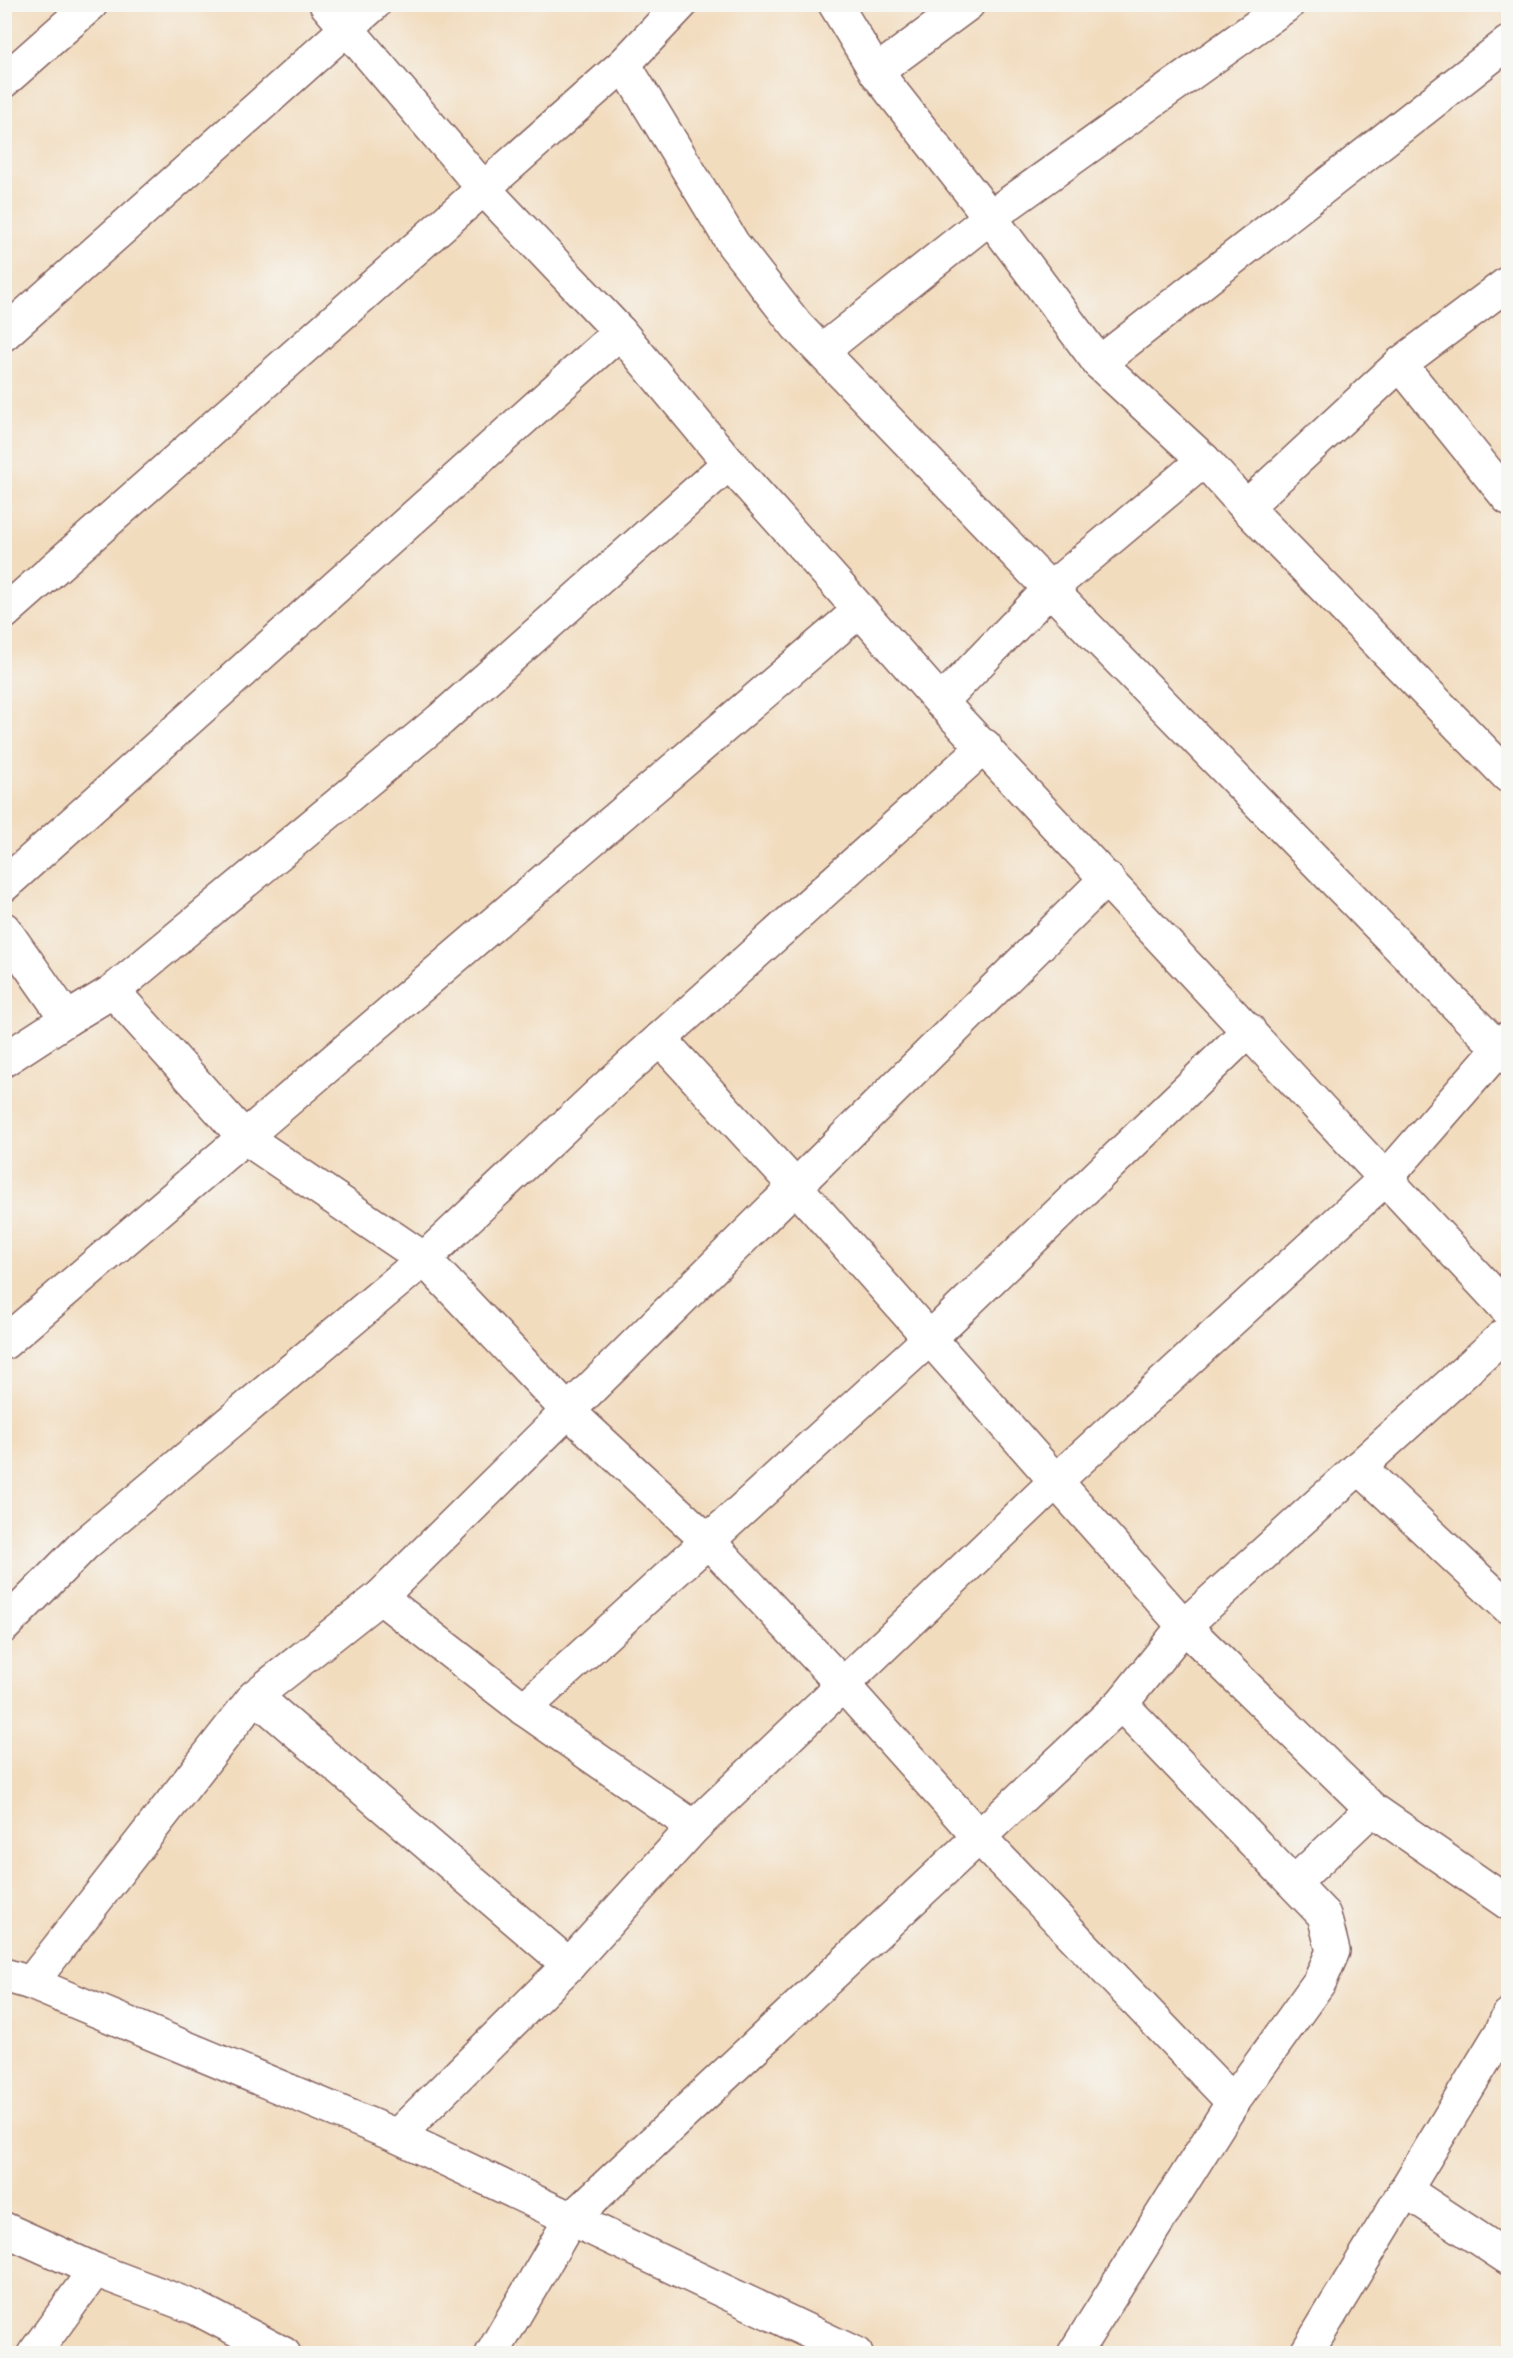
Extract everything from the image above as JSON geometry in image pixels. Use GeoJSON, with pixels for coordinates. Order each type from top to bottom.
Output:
{"type":"FeatureCollection","features":[{"type":"Feature","properties":{"kind":"street"},"geometry":{"type":"LineString","coordinates":[[4,81],[91,4]]}},
{"type":"Feature","properties":{"kind":"street"},"geometry":{"type":"LineString","coordinates":[[326,4],[484,189],[620,332],[729,463],[941,702],[985,746],[1509,1310]]}},
{"type":"Feature","properties":{"kind":"street"},"geometry":{"type":"LineString","coordinates":[[4,334],[374,4]]}},
{"type":"Feature","properties":{"kind":"street"},"geometry":{"type":"LineString","coordinates":[[4,613],[624,64],[681,4]]}},
{"type":"Feature","properties":{"kind":"street"},"geometry":{"type":"LineString","coordinates":[[835,4],[876,72],[990,217],[1099,363],[1204,460],[1246,507],[1509,776]]}},
{"type":"Feature","properties":{"kind":"street"},"geometry":{"type":"LineString","coordinates":[[876,72],[968,4]]}},
{"type":"Feature","properties":{"kind":"street"},"geometry":{"type":"LineString","coordinates":[[822,351],[990,217],[1288,4]]}},
{"type":"Feature","properties":{"kind":"street"},"geometry":{"type":"LineString","coordinates":[[1099,363],[1509,43]]}},
{"type":"Feature","properties":{"kind":"street"},"geometry":{"type":"LineString","coordinates":[[398,2136],[569,1965],[694,1827],[1056,1481],[1386,1178],[1505,1049],[1050,589],[797,326],[733,244],[624,64]]}},
{"type":"Feature","properties":{"kind":"street"},"geometry":{"type":"LineString","coordinates":[[1246,507],[1400,364],[1509,283]]}},
{"type":"Feature","properties":{"kind":"street"},"geometry":{"type":"LineString","coordinates":[[4,885],[620,332]]}},
{"type":"Feature","properties":{"kind":"street"},"geometry":{"type":"LineString","coordinates":[[1400,364],[1509,498]]}},
{"type":"Feature","properties":{"kind":"street"},"geometry":{"type":"LineString","coordinates":[[941,702],[1050,589],[1204,460]]}},
{"type":"Feature","properties":{"kind":"street"},"geometry":{"type":"LineString","coordinates":[[4,1060],[113,991],[440,720],[729,463]]}},
{"type":"Feature","properties":{"kind":"street"},"geometry":{"type":"LineString","coordinates":[[4,1343],[860,610]]}},
{"type":"Feature","properties":{"kind":"street"},"geometry":{"type":"LineString","coordinates":[[4,1626],[85,1544],[424,1259],[660,1039],[985,746]]}},
{"type":"Feature","properties":{"kind":"street"},"geometry":{"type":"LineString","coordinates":[[856,2354],[570,2220],[398,2136],[18,1979],[255,1696],[380,1597],[1107,878]]}},
{"type":"Feature","properties":{"kind":"street"},"geometry":{"type":"LineString","coordinates":[[4,929],[67,1019]]}},
{"type":"Feature","properties":{"kind":"street"},"geometry":{"type":"LineString","coordinates":[[113,991],[244,1137],[424,1259],[568,1410],[708,1541],[843,1685],[979,1837],[1233,2102]]}},
{"type":"Feature","properties":{"kind":"street"},"geometry":{"type":"LineString","coordinates":[[524,1709],[930,1338],[1249,1030]]}},
{"type":"Feature","properties":{"kind":"street"},"geometry":{"type":"LineString","coordinates":[[660,1039],[795,1186],[1184,1626],[1372,1809],[1509,1904]]}},
{"type":"Feature","properties":{"kind":"street"},"geometry":{"type":"LineString","coordinates":[[492,2354],[570,2220],[1121,1704],[1184,1626],[1509,1332]]}},
{"type":"Feature","properties":{"kind":"street"},"geometry":{"type":"LineString","coordinates":[[1359,1467],[1509,1606]]}},
{"type":"Feature","properties":{"kind":"street"},"geometry":{"type":"LineString","coordinates":[[380,1597],[524,1709],[694,1827]]}},
{"type":"Feature","properties":{"kind":"street"},"geometry":{"type":"LineString","coordinates":[[255,1696],[569,1965]]}},
{"type":"Feature","properties":{"kind":"street"},"geometry":{"type":"LineString","coordinates":[[1074,2354],[1233,2102],[1320,1981],[1333,1951],[1324,1915],[1121,1704]]}},
{"type":"Feature","properties":{"kind":"street"},"geometry":{"type":"LineString","coordinates":[[1294,1883],[1372,1809]]}},
{"type":"Feature","properties":{"kind":"street"},"geometry":{"type":"LineString","coordinates":[[1306,2354],[1506,2028]]}},
{"type":"Feature","properties":{"kind":"street"},"geometry":{"type":"LineString","coordinates":[[1405,2190],[1509,2258]]}},
{"type":"Feature","properties":{"kind":"street"},"geometry":{"type":"LineString","coordinates":[[4,2229],[95,2270],[196,2308],[276,2352]]}},
{"type":"Feature","properties":{"kind":"street"},"geometry":{"type":"LineString","coordinates":[[34,2354],[95,2270]]}}]}
